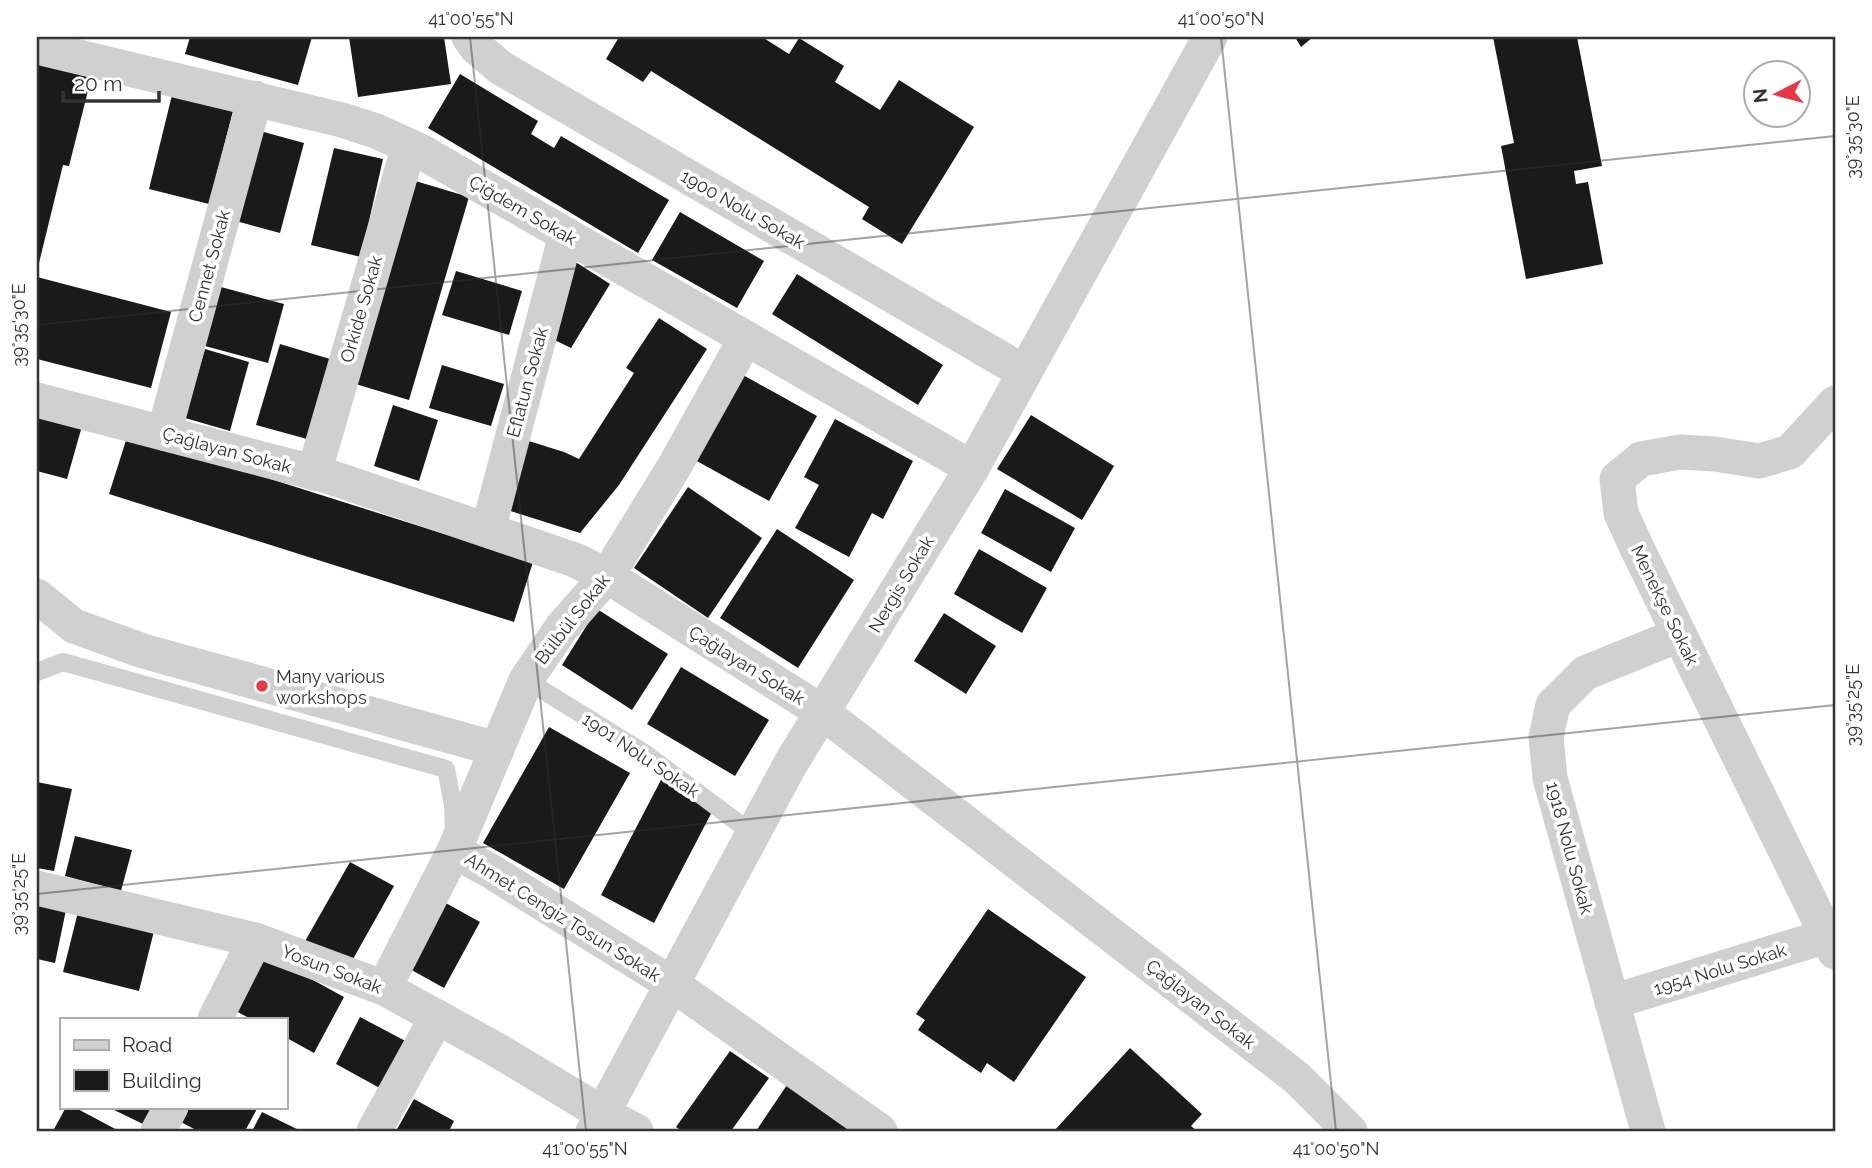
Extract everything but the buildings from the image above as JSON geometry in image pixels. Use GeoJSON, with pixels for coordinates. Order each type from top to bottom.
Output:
{"type":"FeatureCollection","features":[{"type":"Feature","properties":{"kind":"street","name":"1900 Nolu Sokak"},"geometry":{"type":"LineString","coordinates":[[468,37],[501,68],[1024,372]]}},
{"type":"Feature","properties":{"kind":"street","name":"Nergis Sokak"},"geometry":{"type":"LineString","coordinates":[[598,1122],[792,763],[972,468],[1210,37]]}},
{"type":"Feature","properties":{"kind":"street","name":"Çiğdem Sokak"},"geometry":{"type":"LineString","coordinates":[[37,47],[255,98],[376,131],[409,146],[972,468]]}},
{"type":"Feature","properties":{"kind":"street","name":"Cennet Sokak"},"geometry":{"type":"LineString","coordinates":[[164,433],[255,98]]}},
{"type":"Feature","properties":{"kind":"street","name":"Orkide Sokak"},"geometry":{"type":"LineString","coordinates":[[314,472],[409,146]]}},
{"type":"Feature","properties":{"kind":"street","name":"Eflatun Sokak"},"geometry":{"type":"LineString","coordinates":[[488,530],[566,235]]}},
{"type":"Feature","properties":{"kind":"street","name":"Bülbül Sokak"},"geometry":{"type":"LineString","coordinates":[[384,988],[454,851],[526,680],[562,627],[607,576],[674,467],[746,338]]}},
{"type":"Feature","properties":{"kind":"street","name":"Çağlayan Sokak"},"geometry":{"type":"LineString","coordinates":[[37,400],[314,472],[575,560],[607,576],[822,712],[1297,1078],[1350,1131]]}},
{"type":"Feature","properties":{"kind":"street","name":"Menekşe Sokak"},"geometry":{"type":"LineString","coordinates":[[1831,944],[1621,513],[1617,479],[1641,459],[1680,452],[1759,461],[1790,452],[1835,403]]}},
{"type":"Feature","properties":{"kind":"street"},"geometry":{"type":"LineString","coordinates":[[37,596],[74,626],[143,651],[497,749]]}},
{"type":"Feature","properties":{"kind":"street","name":"1918 Nolu Sokak"},"geometry":{"type":"LineString","coordinates":[[1648,1131],[1550,778],[1546,737],[1553,705],[1585,673],[1679,635]]}},
{"type":"Feature","properties":{"kind":"street","name":"Ahmet Cengiz Tosun Sokak"},"geometry":{"type":"LineString","coordinates":[[454,851],[672,984],[880,1131]]}},
{"type":"Feature","properties":{"kind":"street","name":"Yosun Sokak"},"geometry":{"type":"LineString","coordinates":[[37,888],[255,940],[384,988],[497,1050],[598,1122],[636,1131]]}},
{"type":"Feature","properties":{"kind":"street"},"geometry":{"type":"LineString","coordinates":[[216,1018],[255,940]]}},
{"type":"Feature","properties":{"kind":"street","name":"1954 Nolu Sokak"},"geometry":{"type":"LineString","coordinates":[[1612,1002],[1831,944]]}},
{"type":"Feature","properties":{"kind":"street"},"geometry":{"type":"LineString","coordinates":[[373,1131],[437,1017]]}},
{"type":"Feature","properties":{"kind":"street"},"geometry":{"type":"LineString","coordinates":[[158,1131],[170,1108]]}},
{"type":"Feature","properties":{"kind":"lane","name":"Ahmet Cengiz Tosun Sokak"},"geometry":{"type":"LineString","coordinates":[[37,672],[63,662],[446,769],[453,805],[454,851]]}},
{"type":"Feature","properties":{"kind":"lane","name":"1901 Nolu Sokak"},"geometry":{"type":"LineString","coordinates":[[526,680],[646,754],[753,834]]}},
{"type":"Feature","properties":{"kind":"place","name":"Many various workshops"},"geometry":{"type":"Point","coordinates":[262,686]}}]}
